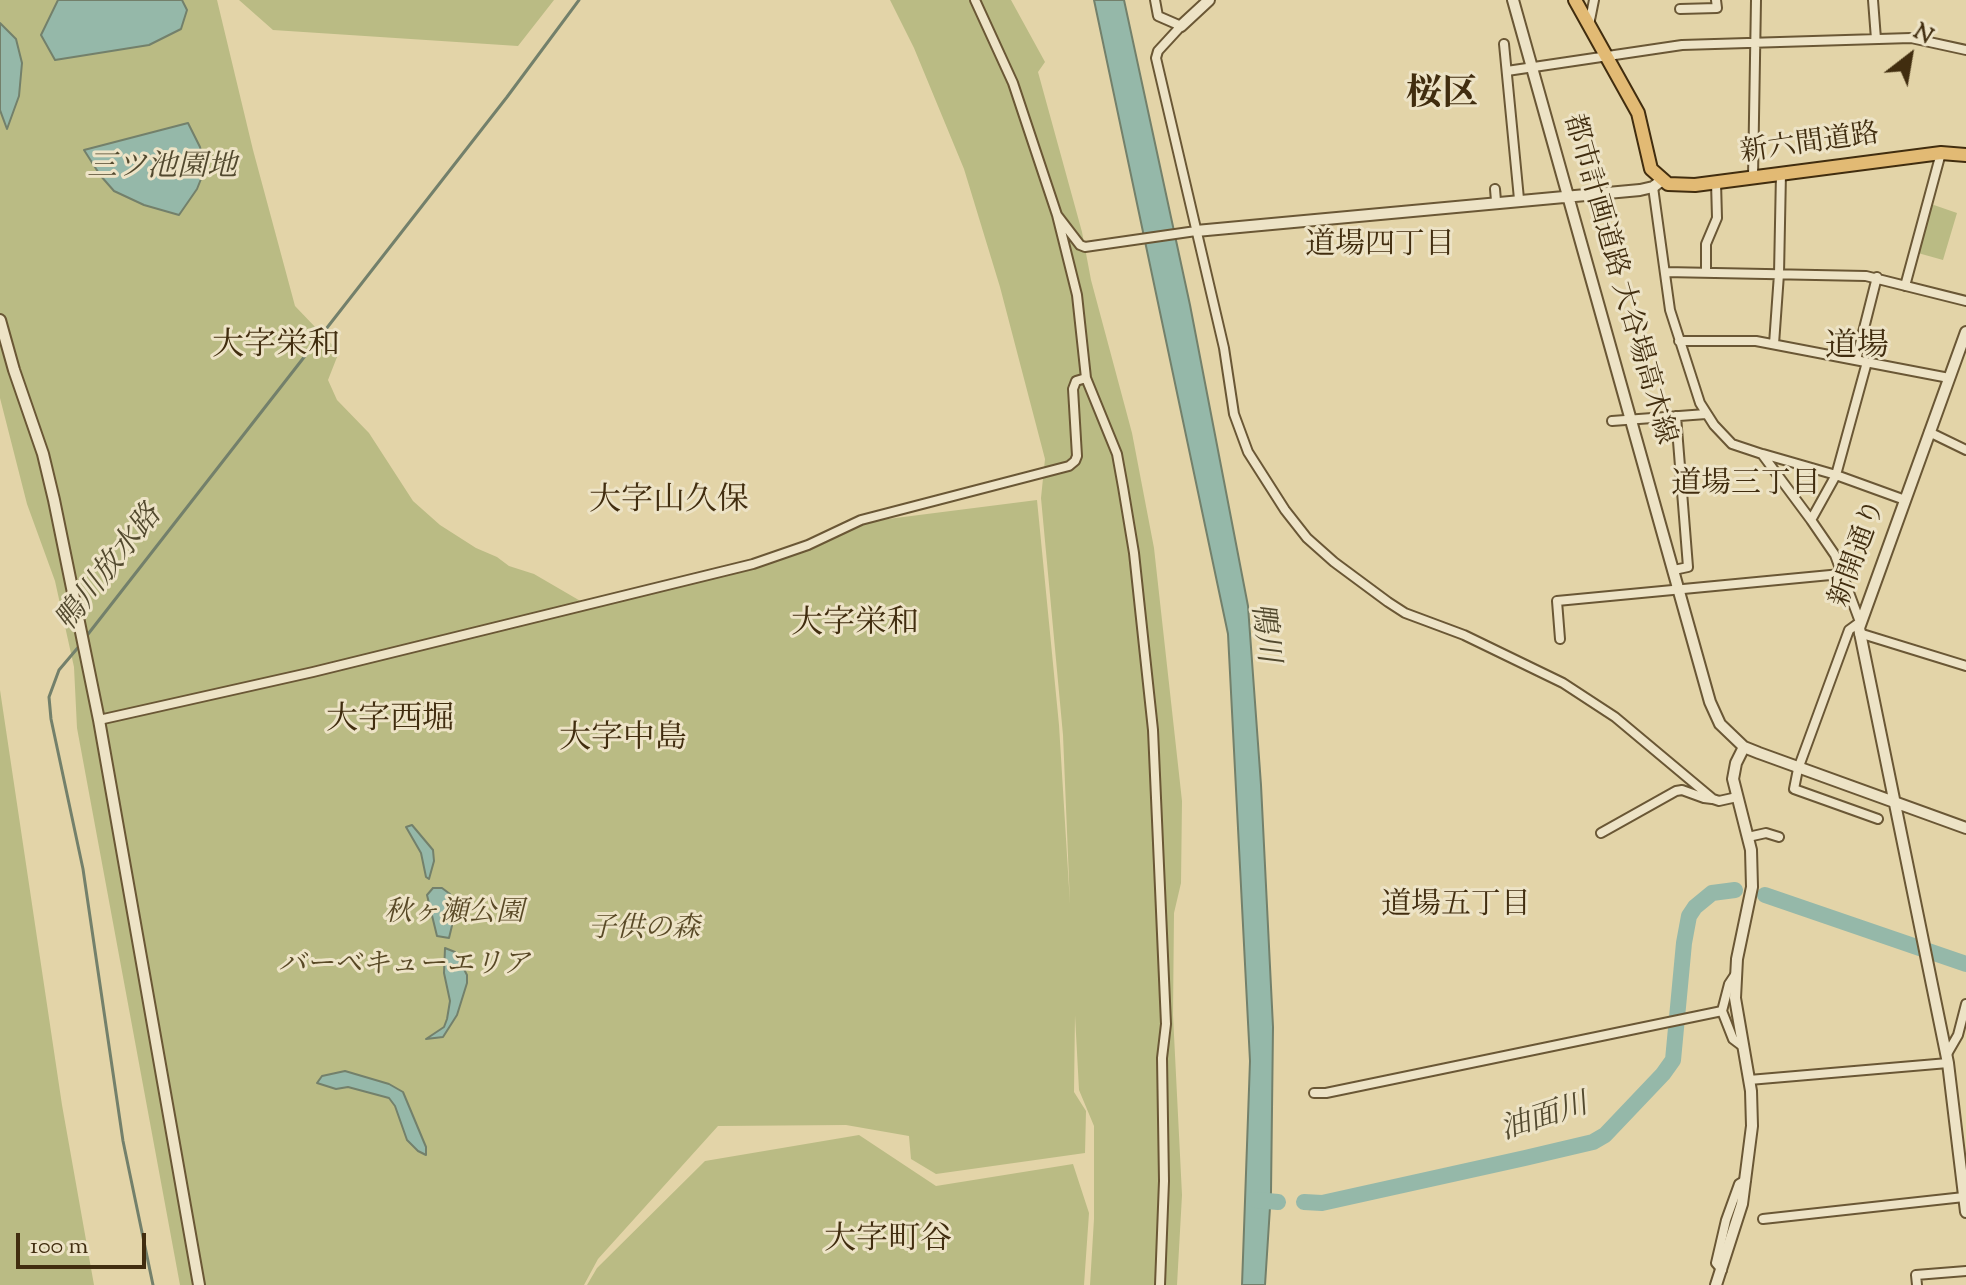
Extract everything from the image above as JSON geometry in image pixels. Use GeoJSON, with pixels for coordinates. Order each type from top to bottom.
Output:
{"type":"FeatureCollection","features":[{"type":"Feature","properties":{"kind":"main road"},"geometry":{"type":"LineString","coordinates":[[1575,0],[1638,113],[1657,184]]}},
{"type":"Feature","properties":{"kind":"main road","name":"新六間道路"},"geometry":{"type":"LineString","coordinates":[[1657,184],[1675,186],[1716,182],[1941,153],[1966,155]]}},
{"type":"Feature","properties":{"kind":"street"},"geometry":{"type":"LineString","coordinates":[[975,0],[1013,83],[1057,215],[1075,284],[1086,378],[1117,454],[1136,568],[1153,730],[1164,936],[1166,1024],[1162,1058],[1164,1181],[1160,1285]]}},
{"type":"Feature","properties":{"kind":"street"},"geometry":{"type":"LineString","coordinates":[[1155,0],[1158,16],[1181,26]]}},
{"type":"Feature","properties":{"kind":"street"},"geometry":{"type":"LineString","coordinates":[[1209,0],[1158,51],[1156,58],[1194,231],[1224,348],[1234,415],[1248,452],[1285,510],[1307,538],[1334,562],[1405,613],[1474,639],[1563,683],[1636,733],[1713,799]]}},
{"type":"Feature","properties":{"kind":"street","name":"都市計画道路 大谷場高木線"},"geometry":{"type":"LineString","coordinates":[[1513,0],[1714,714],[1744,747]]}},
{"type":"Feature","properties":{"kind":"street"},"geometry":{"type":"LineString","coordinates":[[1589,25],[1594,0]]}},
{"type":"Feature","properties":{"kind":"street"},"geometry":{"type":"LineString","coordinates":[[1680,9],[1717,8],[1716,0]]}},
{"type":"Feature","properties":{"kind":"street"},"geometry":{"type":"LineString","coordinates":[[1753,177],[1756,0]]}},
{"type":"Feature","properties":{"kind":"street"},"geometry":{"type":"LineString","coordinates":[[1873,0],[1876,39]]}},
{"type":"Feature","properties":{"kind":"street"},"geometry":{"type":"LineString","coordinates":[[1507,71],[1682,45],[1911,38],[1966,50]]}},
{"type":"Feature","properties":{"kind":"street"},"geometry":{"type":"LineString","coordinates":[[1504,44],[1519,199]]}},
{"type":"Feature","properties":{"kind":"street"},"geometry":{"type":"LineString","coordinates":[[1905,286],[1941,153]]}},
{"type":"Feature","properties":{"kind":"street"},"geometry":{"type":"LineString","coordinates":[[1774,344],[1781,173]]}},
{"type":"Feature","properties":{"kind":"street"},"geometry":{"type":"LineString","coordinates":[[1706,272],[1706,244],[1717,218],[1716,182]]}},
{"type":"Feature","properties":{"kind":"street"},"geometry":{"type":"LineString","coordinates":[[1057,215],[1080,245],[1093,247],[1194,231],[1657,184],[1670,310],[1706,414],[1732,444],[1836,475],[1905,500]]}},
{"type":"Feature","properties":{"kind":"street"},"geometry":{"type":"LineString","coordinates":[[1495,189],[1496,201]]}},
{"type":"Feature","properties":{"kind":"street"},"geometry":{"type":"LineString","coordinates":[[1665,272],[1877,277],[1966,301]]}},
{"type":"Feature","properties":{"kind":"street"},"geometry":{"type":"LineString","coordinates":[[1856,360],[1877,277]]}},
{"type":"Feature","properties":{"kind":"street"},"geometry":{"type":"LineString","coordinates":[[0,320],[43,454],[99,720],[199,1285]]}},
{"type":"Feature","properties":{"kind":"street","name":"新開通り"},"geometry":{"type":"LineString","coordinates":[[1940,1022],[1859,627],[1966,332]]}},
{"type":"Feature","properties":{"kind":"street"},"geometry":{"type":"LineString","coordinates":[[1679,341],[1756,341],[1949,378]]}},
{"type":"Feature","properties":{"kind":"street"},"geometry":{"type":"LineString","coordinates":[[1811,520],[1836,475],[1867,362]]}},
{"type":"Feature","properties":{"kind":"street"},"geometry":{"type":"LineString","coordinates":[[99,720],[319,671],[753,564],[808,545],[861,520],[1069,466],[1077,456],[1073,389],[1076,381],[1086,378]]}},
{"type":"Feature","properties":{"kind":"street"},"geometry":{"type":"LineString","coordinates":[[1612,421],[1706,414]]}},
{"type":"Feature","properties":{"kind":"street"},"geometry":{"type":"LineString","coordinates":[[1674,570],[1688,567],[1676,416]]}},
{"type":"Feature","properties":{"kind":"street"},"geometry":{"type":"LineString","coordinates":[[1929,432],[1966,450]]}},
{"type":"Feature","properties":{"kind":"street"},"geometry":{"type":"LineString","coordinates":[[1762,454],[1835,555],[1859,627]]}},
{"type":"Feature","properties":{"kind":"street"},"geometry":{"type":"LineString","coordinates":[[1560,639],[1557,601],[1841,574]]}},
{"type":"Feature","properties":{"kind":"street"},"geometry":{"type":"LineString","coordinates":[[1878,819],[1794,789],[1798,769],[1849,630],[1859,627],[1966,666]]}},
{"type":"Feature","properties":{"kind":"street"},"geometry":{"type":"LineString","coordinates":[[1716,1285],[1738,1219],[1747,1179],[1752,1126],[1749,1080],[1735,998],[1736,975],[1752,887],[1748,837],[1733,772],[1744,747],[1966,828]]}},
{"type":"Feature","properties":{"kind":"street"},"geometry":{"type":"LineString","coordinates":[[1601,833],[1676,791],[1719,801],[1737,797]]}},
{"type":"Feature","properties":{"kind":"street"},"geometry":{"type":"LineString","coordinates":[[1748,837],[1766,833],[1779,837]]}},
{"type":"Feature","properties":{"kind":"street"},"geometry":{"type":"LineString","coordinates":[[1736,975],[1729,984],[1722,1011],[1733,1039],[1741,1045]]}},
{"type":"Feature","properties":{"kind":"street"},"geometry":{"type":"LineString","coordinates":[[1947,1058],[1962,1033],[1966,1004]]}},
{"type":"Feature","properties":{"kind":"street"},"geometry":{"type":"LineString","coordinates":[[1314,1093],[1722,1011]]}},
{"type":"Feature","properties":{"kind":"street"},"geometry":{"type":"LineString","coordinates":[[1940,1022],[1962,1033]]}},
{"type":"Feature","properties":{"kind":"street"},"geometry":{"type":"LineString","coordinates":[[1940,1022],[1960,1117],[1966,1212]]}},
{"type":"Feature","properties":{"kind":"street"},"geometry":{"type":"LineString","coordinates":[[1749,1080],[1947,1058]]}},
{"type":"Feature","properties":{"kind":"street"},"geometry":{"type":"LineString","coordinates":[[1763,1219],[1964,1197]]}},
{"type":"Feature","properties":{"kind":"street"},"geometry":{"type":"LineString","coordinates":[[1917,1285],[1916,1275],[1966,1271]]}},
{"type":"Feature","properties":{"kind":"green space","name":"秋ヶ瀬公園"},"geometry":{"type":"Polygon","coordinates":[[[0,0],[217,0],[295,306],[339,352],[328,380],[337,400],[369,433],[413,501],[440,525],[509,566],[534,574],[589,606],[780,559],[864,522],[1037,500],[1059,725],[1070,904],[1063,735],[1041,498],[1045,459],[1000,287],[964,169],[914,48],[890,0],[1011,0],[1045,62],[1038,72],[1132,433],[1154,548],[1182,801],[1181,883],[1174,913],[1173,1015],[1182,1195],[1177,1285],[1090,1285],[1094,1126],[1079,1090],[1075,1015],[1074,1092],[1086,1111],[1085,1153],[936,1174],[911,1159],[909,1136],[846,1125],[718,1126],[598,1259],[584,1285],[180,1285],[77,728],[74,667],[55,581],[27,504],[0,398],[0,0]]]}},
{"type":"Feature","properties":{"kind":"green space"},"geometry":{"type":"Polygon","coordinates":[[[239,0],[554,0],[518,46],[273,30],[239,0]]]}},
{"type":"Feature","properties":{"kind":"green space"},"geometry":{"type":"Polygon","coordinates":[[[1931,204],[1957,213],[1943,260],[1918,253],[1931,204]]]}},
{"type":"Feature","properties":{"kind":"green space"},"geometry":{"type":"Polygon","coordinates":[[[0,690],[62,1105],[94,1285],[0,1285],[0,690]]]}},
{"type":"Feature","properties":{"kind":"green space"},"geometry":{"type":"Polygon","coordinates":[[[859,1135],[936,1186],[1073,1164],[1089,1213],[1084,1285],[587,1285],[597,1268],[705,1161],[859,1135]]]}},
{"type":"Feature","properties":{"kind":"water"},"geometry":{"type":"Polygon","coordinates":[[[58,0],[182,0],[187,10],[181,29],[149,45],[55,60],[41,35],[58,0]]]}},
{"type":"Feature","properties":{"kind":"water"},"geometry":{"type":"Polygon","coordinates":[[[1094,0],[1124,0],[1190,305],[1248,606],[1273,1027],[1271,1192],[1265,1285],[1242,1285],[1250,1061],[1228,634],[1094,0]]]}},
{"type":"Feature","properties":{"kind":"water","name":"三ツ池園地"},"geometry":{"type":"Polygon","coordinates":[[[0,23],[16,39],[22,63],[19,96],[7,129],[0,110],[0,23]]]}},
{"type":"Feature","properties":{"kind":"water","name":"三ツ池園地"},"geometry":{"type":"Polygon","coordinates":[[[188,123],[200,147],[205,169],[197,189],[179,215],[144,205],[114,191],[84,150],[188,123]]]}},
{"type":"Feature","properties":{"kind":"water"},"geometry":{"type":"Polygon","coordinates":[[[412,825],[433,850],[434,861],[429,879],[421,853],[406,827],[412,825]]]}},
{"type":"Feature","properties":{"kind":"water"},"geometry":{"type":"Polygon","coordinates":[[[433,888],[442,888],[457,905],[449,938],[437,936],[427,895],[433,888]]]}},
{"type":"Feature","properties":{"kind":"water"},"geometry":{"type":"Polygon","coordinates":[[[445,948],[455,952],[467,975],[467,983],[457,1015],[443,1037],[426,1039],[444,1027],[447,1019],[450,1001],[444,973],[445,948]]]}},
{"type":"Feature","properties":{"kind":"water"},"geometry":{"type":"Polygon","coordinates":[[[345,1071],[389,1084],[403,1092],[426,1147],[426,1155],[407,1140],[389,1098],[348,1087],[336,1089],[317,1083],[322,1076],[345,1071]]]}},
{"type":"Feature","properties":{"kind":"waterway","name":"鴨川放水路"},"geometry":{"type":"LineString","coordinates":[[85,638],[507,97],[579,0]]}},
{"type":"Feature","properties":{"kind":"waterway","name":"鴨川放水路"},"geometry":{"type":"LineString","coordinates":[[81,644],[59,670],[49,697],[51,719],[83,869],[123,1141],[153,1285]]}},
{"type":"Feature","properties":{"kind":"waterway","name":"油面川"},"geometry":{"type":"LineString","coordinates":[[1304,1202],[1322,1203],[1525,1158],[1593,1142],[1605,1135],[1673,1060],[1689,916],[1712,893],[1735,890]]}},
{"type":"Feature","properties":{"kind":"waterway","name":"油面川"},"geometry":{"type":"LineString","coordinates":[[1765,895],[1966,964]]}},
{"type":"Feature","properties":{"kind":"waterway","name":"油面川"},"geometry":{"type":"LineString","coordinates":[[1256,1200],[1278,1202]]}},
{"type":"Feature","properties":{"kind":"district","name":"桜区"},"geometry":{"type":"Point","coordinates":[1442,98]}},
{"type":"Feature","properties":{"kind":"district","name":"道場四丁目"},"geometry":{"type":"Point","coordinates":[1380,248]}},
{"type":"Feature","properties":{"kind":"district","name":"大字栄和"},"geometry":{"type":"Point","coordinates":[276,349]}},
{"type":"Feature","properties":{"kind":"district","name":"道場"},"geometry":{"type":"Point","coordinates":[1857,350]}},
{"type":"Feature","properties":{"kind":"district","name":"道場三丁目"},"geometry":{"type":"Point","coordinates":[1746,487]}},
{"type":"Feature","properties":{"kind":"district","name":"大字山久保"},"geometry":{"type":"Point","coordinates":[669,504]}},
{"type":"Feature","properties":{"kind":"district","name":"大字栄和"},"geometry":{"type":"Point","coordinates":[855,627]}},
{"type":"Feature","properties":{"kind":"district","name":"大字西堀"},"geometry":{"type":"Point","coordinates":[390,723]}},
{"type":"Feature","properties":{"kind":"district","name":"大字中島"},"geometry":{"type":"Point","coordinates":[623,742]}},
{"type":"Feature","properties":{"kind":"district","name":"道場五丁目"},"geometry":{"type":"Point","coordinates":[1456,908]}},
{"type":"Feature","properties":{"kind":"district","name":"大字町谷"},"geometry":{"type":"Point","coordinates":[888,1243]}},
{"type":"Feature","properties":{"kind":"water label","name":"鴨川"},"geometry":{"type":"Point","coordinates":[1262,633]}},
{"type":"Feature","properties":{"kind":"park label","name":"子供の森"},"geometry":{"type":"Point","coordinates":[644,931]}},
{"type":"Feature","properties":{"kind":"park label","name":"バーベキューエリア"},"geometry":{"type":"Point","coordinates":[404,967]}}]}
